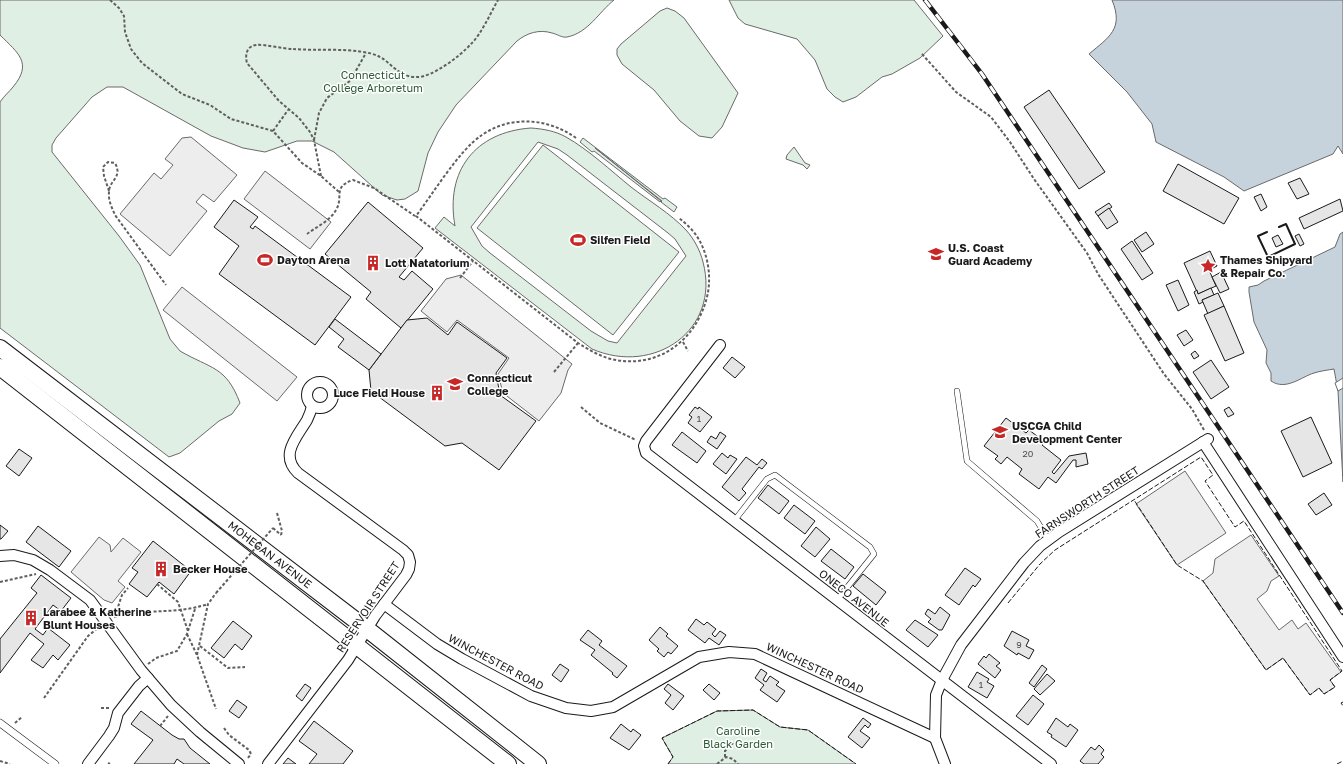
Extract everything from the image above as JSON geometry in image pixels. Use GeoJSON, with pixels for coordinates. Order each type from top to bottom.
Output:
{"type":"FeatureCollection","features":[{"type":"Feature","properties":{"kind":"highway","name":"MOHEGAN AVENUE"},"geometry":{"type":"LineString","coordinates":[[0,348],[367,630],[538,764]]}},
{"type":"Feature","properties":{"kind":"highway","name":"MOHEGAN AVENUE"},"geometry":{"type":"LineString","coordinates":[[0,367],[358,645],[508,764]]}},
{"type":"Feature","properties":{"kind":"street"},"geometry":{"type":"LineString","coordinates":[[644,446],[720,345]]}},
{"type":"Feature","properties":{"kind":"street","name":"RESERVOIR STREET"},"geometry":{"type":"LineString","coordinates":[[268,764],[358,645],[384,604],[408,571],[410,564],[408,555],[403,550],[298,473],[291,462],[290,448],[307,419],[312,406]]}},
{"type":"Feature","properties":{"kind":"street","name":"FARNSWORTH STREET"},"geometry":{"type":"LineString","coordinates":[[935,738],[936,695],[942,680],[961,645],[1024,563],[1048,539],[1206,441]]}},
{"type":"Feature","properties":{"kind":"street"},"geometry":{"type":"LineString","coordinates":[[1206,441],[1343,656]]}},
{"type":"Feature","properties":{"kind":"street","name":"ONECO AVENUE"},"geometry":{"type":"LineString","coordinates":[[644,446],[646,453],[1050,764]]}},
{"type":"Feature","properties":{"kind":"street"},"geometry":{"type":"LineString","coordinates":[[0,556],[14,555],[33,560],[50,570],[90,600],[148,678],[184,717],[242,763]]}},
{"type":"Feature","properties":{"kind":"street","name":"WINCHESTER ROAD"},"geometry":{"type":"LineString","coordinates":[[384,604],[437,644],[462,659],[531,696],[566,708],[591,711],[613,706],[699,657],[729,652],[756,654],[935,738]]}},
{"type":"Feature","properties":{"kind":"street"},"geometry":{"type":"LineString","coordinates":[[88,764],[114,728],[118,713],[139,686],[148,678]]}},
{"type":"Feature","properties":{"kind":"street"},"geometry":{"type":"LineString","coordinates":[[0,722],[55,764]]}},
{"type":"Feature","properties":{"kind":"street"},"geometry":{"type":"LineString","coordinates":[[935,738],[945,764]]}},
{"type":"Feature","properties":{"kind":"lane"},"geometry":{"type":"LineString","coordinates":[[957,391],[967,461],[1037,521],[1048,539]]}},
{"type":"Feature","properties":{"kind":"lane"},"geometry":{"type":"LineString","coordinates":[[734,521],[767,479],[775,475],[870,547],[874,554],[837,600]]}},
{"type":"Feature","properties":{"kind":"path"},"geometry":{"type":"LineString","coordinates":[[110,0],[120,8],[124,18],[125,32],[131,49],[142,63],[182,94],[210,105],[231,119],[273,131],[302,163],[322,176],[338,192]]}},
{"type":"Feature","properties":{"kind":"path"},"geometry":{"type":"LineString","coordinates":[[322,176],[314,140],[299,118],[288,110],[247,64],[245,56],[249,48],[256,45],[292,49],[366,53],[378,56],[400,73],[417,77],[432,73],[451,62],[472,44],[498,0]]}},
{"type":"Feature","properties":{"kind":"path"},"geometry":{"type":"LineString","coordinates":[[314,140],[319,113],[327,98],[350,81],[366,53]]}},
{"type":"Feature","properties":{"kind":"path"},"geometry":{"type":"LineString","coordinates":[[922,54],[956,92],[991,118],[1010,142],[1034,179],[1087,253],[1098,274],[1156,362],[1192,409],[1206,441]]}},
{"type":"Feature","properties":{"kind":"path"},"geometry":{"type":"LineString","coordinates":[[273,131],[288,110]]}},
{"type":"Feature","properties":{"kind":"path"},"geometry":{"type":"LineString","coordinates":[[416,216],[466,149],[481,136],[499,126],[520,122],[540,122],[556,126],[576,138]]}},
{"type":"Feature","properties":{"kind":"path"},"geometry":{"type":"LineString","coordinates":[[109,191],[117,176],[118,168],[115,163],[108,162],[103,167],[104,176],[109,191],[111,205],[115,214],[166,284]]}},
{"type":"Feature","properties":{"kind":"path"},"geometry":{"type":"LineString","coordinates":[[307,234],[337,210],[338,192],[341,186],[353,180],[361,182],[374,188],[416,216],[578,343],[592,352],[610,359],[630,361],[648,359],[662,354],[682,342],[689,336],[699,321],[705,307],[710,288],[709,271],[704,251],[696,235],[679,218]]}},
{"type":"Feature","properties":{"kind":"path"},"geometry":{"type":"LineString","coordinates":[[460,278],[473,261]]}},
{"type":"Feature","properties":{"kind":"path"},"geometry":{"type":"LineString","coordinates":[[682,342],[688,351]]}},
{"type":"Feature","properties":{"kind":"path"},"geometry":{"type":"LineString","coordinates":[[554,372],[578,343]]}},
{"type":"Feature","properties":{"kind":"path"},"geometry":{"type":"LineString","coordinates":[[581,407],[600,423],[644,446]]}},
{"type":"Feature","properties":{"kind":"path"},"geometry":{"type":"LineString","coordinates":[[197,655],[208,604],[216,592],[272,528],[281,535],[282,531],[277,513]]}},
{"type":"Feature","properties":{"kind":"path"},"geometry":{"type":"LineString","coordinates":[[0,582],[41,573]]}},
{"type":"Feature","properties":{"kind":"path"},"geometry":{"type":"LineString","coordinates":[[157,584],[175,598],[216,709]]}},
{"type":"Feature","properties":{"kind":"path"},"geometry":{"type":"LineString","coordinates":[[128,588],[122,595],[115,616],[133,612],[160,613],[181,611],[195,609],[208,604]]}},
{"type":"Feature","properties":{"kind":"path"},"geometry":{"type":"LineString","coordinates":[[145,666],[156,658],[174,653],[188,633],[195,609]]}},
{"type":"Feature","properties":{"kind":"path"},"geometry":{"type":"LineString","coordinates":[[44,698],[88,636],[100,626]]}},
{"type":"Feature","properties":{"kind":"path"},"geometry":{"type":"LineString","coordinates":[[200,646],[228,668],[245,667]]}},
{"type":"Feature","properties":{"kind":"path"},"geometry":{"type":"LineString","coordinates":[[101,708],[111,708]]}},
{"type":"Feature","properties":{"kind":"path"},"geometry":{"type":"LineString","coordinates":[[160,726],[170,714]]}},
{"type":"Feature","properties":{"kind":"path"},"geometry":{"type":"LineString","coordinates":[[14,724],[22,717]]}},
{"type":"Feature","properties":{"kind":"path"},"geometry":{"type":"LineString","coordinates":[[224,728],[229,734],[249,750],[250,755],[242,763]]}},
{"type":"Feature","properties":{"kind":"path"},"geometry":{"type":"LineString","coordinates":[[717,764],[725,757],[726,751],[733,743]]}},
{"type":"Feature","properties":{"kind":"path"},"geometry":{"type":"LineString","coordinates":[[725,757],[733,759],[738,764]]}},
{"type":"Feature","properties":{"kind":"path"},"geometry":{"type":"LineString","coordinates":[[0,760],[10,764]]}},
{"type":"Feature","properties":{"kind":"green space","name":"Connecticut College Arboretum"},"geometry":{"type":"Polygon","coordinates":[[[0,0],[614,0],[593,22],[574,35],[565,37],[542,31],[529,34],[517,41],[456,105],[438,132],[428,153],[418,191],[405,199],[397,200],[382,195],[334,152],[312,141],[297,141],[265,152],[243,148],[211,136],[123,87],[107,87],[92,97],[56,138],[52,145],[52,152],[119,236],[140,265],[170,339],[180,351],[223,375],[235,391],[240,403],[232,414],[219,421],[180,453],[169,457],[0,328],[0,102],[19,79],[22,71],[22,65],[21,59],[17,53],[0,35],[0,0]]]}},
{"type":"Feature","properties":{"kind":"green space"},"geometry":{"type":"Polygon","coordinates":[[[729,0],[914,0],[943,36],[920,58],[892,74],[882,77],[856,97],[843,102],[827,89],[815,60],[797,39],[745,24],[738,18],[729,0]]]}},
{"type":"Feature","properties":{"kind":"green space"},"geometry":{"type":"Polygon","coordinates":[[[667,8],[675,11],[684,18],[738,93],[722,127],[712,138],[699,136],[680,121],[654,90],[622,64],[617,55],[617,49],[621,44],[660,11],[667,8]]]}},
{"type":"Feature","properties":{"kind":"green space"},"geometry":{"type":"Polygon","coordinates":[[[536,128],[554,132],[575,142],[680,224],[689,233],[702,258],[706,286],[702,308],[692,327],[678,341],[659,351],[638,356],[615,356],[592,349],[435,228],[444,217],[455,226],[453,206],[455,188],[460,172],[468,158],[480,146],[494,137],[511,131],[536,128]],[[538,142],[471,227],[482,246],[490,253],[591,331],[608,341],[617,343],[686,256],[675,239],[668,233],[558,149],[538,142]]]}},
{"type":"Feature","properties":{"kind":"green space"},"geometry":{"type":"Polygon","coordinates":[[[583,138],[663,199],[665,198],[677,207],[674,212],[661,202],[662,201],[595,148],[661,201],[660,202],[594,151],[592,152],[580,142],[583,138]]]}},
{"type":"Feature","properties":{"kind":"green space","name":"Silfen Field"},"geometry":{"type":"Polygon","coordinates":[[[543,145],[679,252],[613,335],[477,228],[543,145]]]}},
{"type":"Feature","properties":{"kind":"green space"},"geometry":{"type":"Polygon","coordinates":[[[794,147],[805,163],[810,165],[807,169],[803,165],[786,159],[787,155],[794,147]]]}},
{"type":"Feature","properties":{"kind":"green space","name":"Caroline Black Garden"},"geometry":{"type":"Polygon","coordinates":[[[753,710],[780,727],[808,730],[856,764],[668,764],[673,757],[662,738],[717,711],[753,710]]]}},
{"type":"Feature","properties":{"kind":"shaded area"},"geometry":{"type":"Polygon","coordinates":[[[1112,0],[1343,0],[1343,154],[1338,146],[1333,154],[1244,191],[1224,177],[1156,142],[1152,124],[1127,92],[1089,54],[1108,37],[1115,25],[1116,18],[1112,0]]]}},
{"type":"Feature","properties":{"kind":"shaded area"},"geometry":{"type":"Polygon","coordinates":[[[191,137],[237,175],[214,202],[203,194],[196,202],[207,211],[170,256],[120,214],[154,173],[161,179],[173,165],[165,159],[182,138],[191,137]]]}},
{"type":"Feature","properties":{"kind":"shaded area"},"geometry":{"type":"Polygon","coordinates":[[[265,171],[331,222],[310,249],[244,199],[265,171]]]}},
{"type":"Feature","properties":{"kind":"shaded area"},"geometry":{"type":"Polygon","coordinates":[[[1343,232],[1343,482],[1338,391],[1334,369],[1314,373],[1288,384],[1282,385],[1271,381],[1271,373],[1266,363],[1267,350],[1254,322],[1249,287],[1258,285],[1335,247],[1340,234],[1343,232]]]}},
{"type":"Feature","properties":{"kind":"shaded area"},"geometry":{"type":"Polygon","coordinates":[[[461,275],[572,364],[568,370],[561,393],[539,421],[503,393],[498,374],[509,358],[457,320],[447,332],[421,311],[446,279],[461,275]]]}},
{"type":"Feature","properties":{"kind":"shaded area"},"geometry":{"type":"Polygon","coordinates":[[[182,287],[297,377],[277,401],[163,310],[182,287]]]}},
{"type":"Feature","properties":{"kind":"shaded area"},"geometry":{"type":"Polygon","coordinates":[[[1185,471],[1226,533],[1177,565],[1136,504],[1185,471]]]}},
{"type":"Feature","properties":{"kind":"shaded area"},"geometry":{"type":"Polygon","coordinates":[[[1251,535],[1279,576],[1271,581],[1267,591],[1257,599],[1279,630],[1292,620],[1298,629],[1306,623],[1341,672],[1330,680],[1335,687],[1324,694],[1319,688],[1310,695],[1283,658],[1266,670],[1203,581],[1213,573],[1215,559],[1251,535]]]}},
{"type":"Feature","properties":{"kind":"shaded area"},"geometry":{"type":"Polygon","coordinates":[[[99,537],[110,545],[111,552],[123,538],[141,552],[118,581],[125,587],[112,603],[104,600],[71,572],[99,537]]]}},
{"type":"Feature","properties":{"kind":"pier"},"geometry":{"type":"Polygon","coordinates":[[[1343,378],[1343,388],[1338,391],[1335,383],[1343,378]]]}},
{"type":"Feature","properties":{"kind":"building"},"geometry":{"type":"Polygon","coordinates":[[[1049,90],[1105,172],[1079,189],[1024,107],[1049,90]]]}},
{"type":"Feature","properties":{"kind":"building"},"geometry":{"type":"Polygon","coordinates":[[[1178,164],[1239,198],[1224,224],[1163,191],[1178,164]]]}},
{"type":"Feature","properties":{"kind":"building"},"geometry":{"type":"Polygon","coordinates":[[[1300,178],[1309,194],[1297,199],[1288,183],[1300,178]]]}},
{"type":"Feature","properties":{"kind":"building"},"geometry":{"type":"Polygon","coordinates":[[[1261,194],[1267,207],[1261,211],[1254,197],[1261,194]]]}},
{"type":"Feature","properties":{"kind":"building"},"geometry":{"type":"Polygon","coordinates":[[[1340,199],[1343,211],[1304,229],[1299,218],[1340,199]]]}},
{"type":"Feature","properties":{"kind":"building","name":"Dayton Arena"},"geometry":{"type":"Polygon","coordinates":[[[234,200],[258,217],[250,227],[253,229],[255,226],[351,297],[315,345],[219,274],[239,246],[214,227],[234,200]]]}},
{"type":"Feature","properties":{"kind":"building","name":"Lott Natatorium"},"geometry":{"type":"Polygon","coordinates":[[[368,202],[423,248],[399,277],[404,280],[412,271],[433,289],[401,328],[366,299],[371,292],[325,254],[368,202]]]}},
{"type":"Feature","properties":{"kind":"building"},"geometry":{"type":"Polygon","coordinates":[[[1109,203],[1112,207],[1098,216],[1095,212],[1109,203]]]}},
{"type":"Feature","properties":{"kind":"building"},"geometry":{"type":"Polygon","coordinates":[[[1109,208],[1118,222],[1107,229],[1098,216],[1109,208]]]}},
{"type":"Feature","properties":{"kind":"building"},"geometry":{"type":"Polygon","coordinates":[[[1146,232],[1154,244],[1142,252],[1134,240],[1146,232]]]}},
{"type":"Feature","properties":{"kind":"building"},"geometry":{"type":"Polygon","coordinates":[[[1299,234],[1304,244],[1300,246],[1295,236],[1299,234]]]}},
{"type":"Feature","properties":{"kind":"building"},"geometry":{"type":"Polygon","coordinates":[[[1278,235],[1283,244],[1276,247],[1272,238],[1278,235]]]}},
{"type":"Feature","properties":{"kind":"building"},"geometry":{"type":"Polygon","coordinates":[[[1132,241],[1153,273],[1142,280],[1121,249],[1132,241]]]}},
{"type":"Feature","properties":{"kind":"building"},"geometry":{"type":"Polygon","coordinates":[[[1210,251],[1217,266],[1209,270],[1216,286],[1198,294],[1184,263],[1210,251]]]}},
{"type":"Feature","properties":{"kind":"building"},"geometry":{"type":"Polygon","coordinates":[[[1221,272],[1229,289],[1220,293],[1212,277],[1221,272]]]}},
{"type":"Feature","properties":{"kind":"building"},"geometry":{"type":"Polygon","coordinates":[[[1178,280],[1189,305],[1178,311],[1166,285],[1178,280]]]}},
{"type":"Feature","properties":{"kind":"building"},"geometry":{"type":"Polygon","coordinates":[[[1211,288],[1214,295],[1202,300],[1203,302],[1199,304],[1194,292],[1197,290],[1198,294],[1211,288]]]}},
{"type":"Feature","properties":{"kind":"building"},"geometry":{"type":"Polygon","coordinates":[[[1218,293],[1224,306],[1208,314],[1202,300],[1218,293]]]}},
{"type":"Feature","properties":{"kind":"building"},"geometry":{"type":"Polygon","coordinates":[[[1224,306],[1244,353],[1225,361],[1204,315],[1224,306]]]}},
{"type":"Feature","properties":{"kind":"building","name":"Luce Field House"},"geometry":{"type":"Polygon","coordinates":[[[427,318],[448,335],[457,322],[507,358],[496,373],[500,395],[536,421],[499,470],[462,443],[445,446],[371,391],[369,370],[407,320],[427,318]]]}},
{"type":"Feature","properties":{"kind":"building"},"geometry":{"type":"Polygon","coordinates":[[[335,319],[381,354],[369,370],[338,347],[344,339],[329,327],[335,319]]]}},
{"type":"Feature","properties":{"kind":"building"},"geometry":{"type":"Polygon","coordinates":[[[1186,330],[1193,340],[1184,346],[1177,335],[1186,330]]]}},
{"type":"Feature","properties":{"kind":"building"},"geometry":{"type":"Polygon","coordinates":[[[1195,351],[1199,356],[1194,359],[1191,354],[1195,351]]]}},
{"type":"Feature","properties":{"kind":"building"},"geometry":{"type":"Polygon","coordinates":[[[732,357],[745,367],[735,378],[723,368],[732,357]]]}},
{"type":"Feature","properties":{"kind":"building"},"geometry":{"type":"Polygon","coordinates":[[[1211,360],[1229,387],[1211,399],[1193,372],[1211,360]]]}},
{"type":"Feature","properties":{"kind":"building"},"geometry":{"type":"Polygon","coordinates":[[[695,407],[698,409],[699,407],[712,417],[700,432],[688,423],[692,417],[689,415],[695,407]]]}},
{"type":"Feature","properties":{"kind":"building"},"geometry":{"type":"Polygon","coordinates":[[[1229,407],[1234,414],[1228,417],[1224,410],[1229,407]]]}},
{"type":"Feature","properties":{"kind":"building"},"geometry":{"type":"Polygon","coordinates":[[[1311,417],[1332,463],[1303,477],[1281,431],[1311,417]]]}},
{"type":"Feature","properties":{"kind":"building"},"geometry":{"type":"Polygon","coordinates":[[[1006,418],[1026,433],[1029,430],[1045,442],[1042,445],[1061,460],[1052,472],[1054,474],[1069,456],[1086,453],[1088,464],[1076,467],[1076,460],[1073,460],[1056,483],[1048,477],[1039,489],[1019,474],[1022,469],[1007,457],[1001,464],[995,459],[998,456],[984,446],[1006,418]]]}},
{"type":"Feature","properties":{"kind":"building"},"geometry":{"type":"Polygon","coordinates":[[[682,432],[706,451],[697,463],[672,445],[682,432]]]}},
{"type":"Feature","properties":{"kind":"building"},"geometry":{"type":"Polygon","coordinates":[[[720,432],[726,436],[717,449],[707,442],[711,436],[716,439],[720,432]]]}},
{"type":"Feature","properties":{"kind":"building"},"geometry":{"type":"Polygon","coordinates":[[[19,449],[32,458],[19,476],[6,466],[19,449]]]}},
{"type":"Feature","properties":{"kind":"building"},"geometry":{"type":"Polygon","coordinates":[[[722,453],[728,458],[730,455],[737,459],[726,474],[713,464],[722,453]]]}},
{"type":"Feature","properties":{"kind":"building"},"geometry":{"type":"Polygon","coordinates":[[[746,457],[757,465],[762,459],[767,463],[762,469],[759,467],[742,489],[746,493],[739,501],[722,487],[746,457]]]}},
{"type":"Feature","properties":{"kind":"building"},"geometry":{"type":"Polygon","coordinates":[[[768,485],[789,501],[779,514],[758,498],[768,485]]]}},
{"type":"Feature","properties":{"kind":"building"},"geometry":{"type":"Polygon","coordinates":[[[1324,493],[1332,505],[1316,515],[1308,504],[1324,493]]]}},
{"type":"Feature","properties":{"kind":"building"},"geometry":{"type":"Polygon","coordinates":[[[794,505],[815,521],[805,534],[784,518],[794,505]]]}},
{"type":"Feature","properties":{"kind":"building"},"geometry":{"type":"Polygon","coordinates":[[[0,525],[8,531],[1,539],[0,539],[0,525]]]}},
{"type":"Feature","properties":{"kind":"building"},"geometry":{"type":"Polygon","coordinates":[[[38,526],[71,551],[59,567],[26,542],[38,526]]]}},
{"type":"Feature","properties":{"kind":"building"},"geometry":{"type":"Polygon","coordinates":[[[816,527],[830,539],[815,557],[801,546],[816,527]]]}},
{"type":"Feature","properties":{"kind":"building","name":"Becker House"},"geometry":{"type":"Polygon","coordinates":[[[153,541],[191,571],[174,594],[159,582],[147,597],[129,584],[138,572],[132,568],[153,541]]]}},
{"type":"Feature","properties":{"kind":"building"},"geometry":{"type":"Polygon","coordinates":[[[831,549],[854,567],[845,579],[821,561],[831,549]]]}},
{"type":"Feature","properties":{"kind":"building"},"geometry":{"type":"Polygon","coordinates":[[[965,568],[981,579],[975,587],[973,585],[959,605],[945,595],[965,568]]]}},
{"type":"Feature","properties":{"kind":"building"},"geometry":{"type":"Polygon","coordinates":[[[863,574],[886,592],[876,605],[853,586],[863,574]]]}},
{"type":"Feature","properties":{"kind":"building","name":"Larabee & Katherine Blunt Houses"},"geometry":{"type":"Polygon","coordinates":[[[41,575],[71,598],[61,611],[53,605],[35,629],[43,635],[48,628],[70,645],[58,660],[53,655],[43,668],[31,660],[44,644],[30,633],[0,673],[0,639],[37,593],[31,588],[41,575]]]}},
{"type":"Feature","properties":{"kind":"building"},"geometry":{"type":"Polygon","coordinates":[[[940,607],[950,615],[942,630],[939,630],[928,622],[931,619],[925,614],[928,609],[935,614],[940,607]]]}},
{"type":"Feature","properties":{"kind":"building"},"geometry":{"type":"Polygon","coordinates":[[[696,619],[704,625],[707,622],[716,629],[712,634],[715,637],[720,631],[726,635],[719,645],[709,638],[705,643],[688,630],[696,619]]]}},
{"type":"Feature","properties":{"kind":"building"},"geometry":{"type":"Polygon","coordinates":[[[915,620],[938,635],[928,647],[906,630],[915,620]]]}},
{"type":"Feature","properties":{"kind":"building"},"geometry":{"type":"Polygon","coordinates":[[[233,621],[252,636],[242,650],[235,644],[224,658],[211,648],[233,621]]]}},
{"type":"Feature","properties":{"kind":"building"},"geometry":{"type":"Polygon","coordinates":[[[660,627],[668,634],[666,636],[678,646],[671,654],[668,652],[664,657],[657,651],[659,649],[649,640],[660,627]]]}},
{"type":"Feature","properties":{"kind":"building"},"geometry":{"type":"Polygon","coordinates":[[[588,630],[602,641],[599,645],[627,666],[617,678],[591,655],[595,650],[580,640],[588,630]]]}},
{"type":"Feature","properties":{"kind":"building"},"geometry":{"type":"Polygon","coordinates":[[[1012,631],[1029,640],[1026,646],[1034,650],[1029,659],[1018,653],[1017,655],[1004,646],[1012,631]]]}},
{"type":"Feature","properties":{"kind":"building"},"geometry":{"type":"Polygon","coordinates":[[[989,654],[1000,663],[996,666],[1001,670],[995,678],[978,664],[984,656],[986,658],[989,654]]]}},
{"type":"Feature","properties":{"kind":"building"},"geometry":{"type":"Polygon","coordinates":[[[560,664],[569,670],[561,682],[552,675],[560,664]]]}},
{"type":"Feature","properties":{"kind":"building"},"geometry":{"type":"Polygon","coordinates":[[[1042,665],[1047,669],[1034,687],[1029,683],[1042,665]]]}},
{"type":"Feature","properties":{"kind":"building"},"geometry":{"type":"Polygon","coordinates":[[[761,669],[767,673],[763,680],[766,682],[770,676],[779,682],[776,685],[785,691],[777,702],[760,690],[764,685],[755,678],[761,669]]]}},
{"type":"Feature","properties":{"kind":"building"},"geometry":{"type":"Polygon","coordinates":[[[977,672],[989,679],[987,682],[994,686],[987,698],[968,687],[977,672]]]}},
{"type":"Feature","properties":{"kind":"building"},"geometry":{"type":"Polygon","coordinates":[[[1047,674],[1055,681],[1040,695],[1034,689],[1047,674]]]}},
{"type":"Feature","properties":{"kind":"building"},"geometry":{"type":"Polygon","coordinates":[[[305,684],[311,688],[302,701],[296,696],[305,684]]]}},
{"type":"Feature","properties":{"kind":"building"},"geometry":{"type":"Polygon","coordinates":[[[668,684],[684,696],[673,710],[665,703],[671,695],[664,689],[668,684]]]}},
{"type":"Feature","properties":{"kind":"building"},"geometry":{"type":"Polygon","coordinates":[[[709,684],[720,693],[714,700],[703,690],[709,684]]]}},
{"type":"Feature","properties":{"kind":"building"},"geometry":{"type":"Polygon","coordinates":[[[1033,695],[1044,704],[1028,725],[1016,716],[1033,695]]]}},
{"type":"Feature","properties":{"kind":"building"},"geometry":{"type":"Polygon","coordinates":[[[237,700],[247,707],[239,718],[229,711],[237,700]]]}},
{"type":"Feature","properties":{"kind":"building"},"geometry":{"type":"Polygon","coordinates":[[[141,711],[172,735],[179,739],[184,739],[190,748],[210,764],[184,764],[177,759],[174,764],[134,764],[153,740],[131,724],[141,711]]]}},
{"type":"Feature","properties":{"kind":"building"},"geometry":{"type":"Polygon","coordinates":[[[863,718],[871,724],[868,728],[865,725],[860,731],[870,738],[862,748],[848,737],[863,718]]]}},
{"type":"Feature","properties":{"kind":"building"},"geometry":{"type":"Polygon","coordinates":[[[1056,718],[1068,727],[1070,724],[1078,730],[1066,747],[1051,737],[1052,735],[1047,732],[1056,718]]]}},
{"type":"Feature","properties":{"kind":"building"},"geometry":{"type":"Polygon","coordinates":[[[314,721],[353,751],[343,764],[309,764],[317,754],[299,741],[314,721]]]}},
{"type":"Feature","properties":{"kind":"building"},"geometry":{"type":"Polygon","coordinates":[[[621,724],[631,732],[633,729],[641,735],[629,750],[610,738],[621,724]]]}},
{"type":"Feature","properties":{"kind":"building"},"geometry":{"type":"Polygon","coordinates":[[[1099,745],[1104,750],[1101,754],[1104,757],[1098,764],[1084,764],[1080,761],[1091,747],[1095,750],[1099,745]]]}},
{"type":"Feature","properties":{"kind":"building"},"geometry":{"type":"Polygon","coordinates":[[[288,758],[296,764],[283,764],[288,758]]]}},
{"type":"Feature","properties":{"kind":"railway"},"geometry":{"type":"LineString","coordinates":[[925,0],[982,74],[1343,613]]}},
{"type":"Feature","properties":{"kind":"fence"},"geometry":{"type":"LineString","coordinates":[[1008,603],[1040,564],[1055,550],[1201,457],[1213,475],[1205,481],[1235,527],[1244,521],[1342,671],[1330,680],[1335,687],[1324,694],[1319,688],[1310,695],[1283,658],[1266,670],[1203,581],[1177,565],[1134,500]]}},
{"type":"Feature","properties":{"kind":"fence"},"geometry":{"type":"LineString","coordinates":[[1343,702],[1341,703],[1343,706]]}},
{"type":"Feature","properties":{"kind":"fence"},"geometry":{"type":"LineString","coordinates":[[668,764],[673,757],[662,738],[717,711],[753,710],[780,727],[808,730],[856,764]]}},
{"type":"Feature","properties":{"kind":"fence"},"geometry":{"type":"LineString","coordinates":[[1337,764],[1343,761]]}},
{"type":"Feature","properties":{"kind":"wall"},"geometry":{"type":"LineString","coordinates":[[1267,232],[1258,236],[1268,257],[1295,244],[1286,224],[1279,227]]}},
{"type":"Feature","properties":{"kind":"place","name":"Silfen Field"},"geometry":{"type":"Point","coordinates":[578,240]}},
{"type":"Feature","properties":{"kind":"place","name":"U.S. Coast Guard Academy"},"geometry":{"type":"Point","coordinates":[936,254]}},
{"type":"Feature","properties":{"kind":"place","name":"Dayton Arena"},"geometry":{"type":"Point","coordinates":[265,260]}},
{"type":"Feature","properties":{"kind":"place","name":"Lott Natatorium"},"geometry":{"type":"Point","coordinates":[373,263]}},
{"type":"Feature","properties":{"kind":"place","name":"Thames Shipyard & Repair Co."},"geometry":{"type":"Point","coordinates":[1208,266]}},
{"type":"Feature","properties":{"kind":"place","name":"Connecticut College"},"geometry":{"type":"Point","coordinates":[455,384]}},
{"type":"Feature","properties":{"kind":"place","name":"Luce Field House"},"geometry":{"type":"Point","coordinates":[437,393]}},
{"type":"Feature","properties":{"kind":"place","name":"USCGA Child Development Center"},"geometry":{"type":"Point","coordinates":[1000,432]}},
{"type":"Feature","properties":{"kind":"place","name":"Becker House"},"geometry":{"type":"Point","coordinates":[161,569]}},
{"type":"Feature","properties":{"kind":"place","name":"Larabee & Katherine Blunt Houses"},"geometry":{"type":"Point","coordinates":[31,618]}}]}
